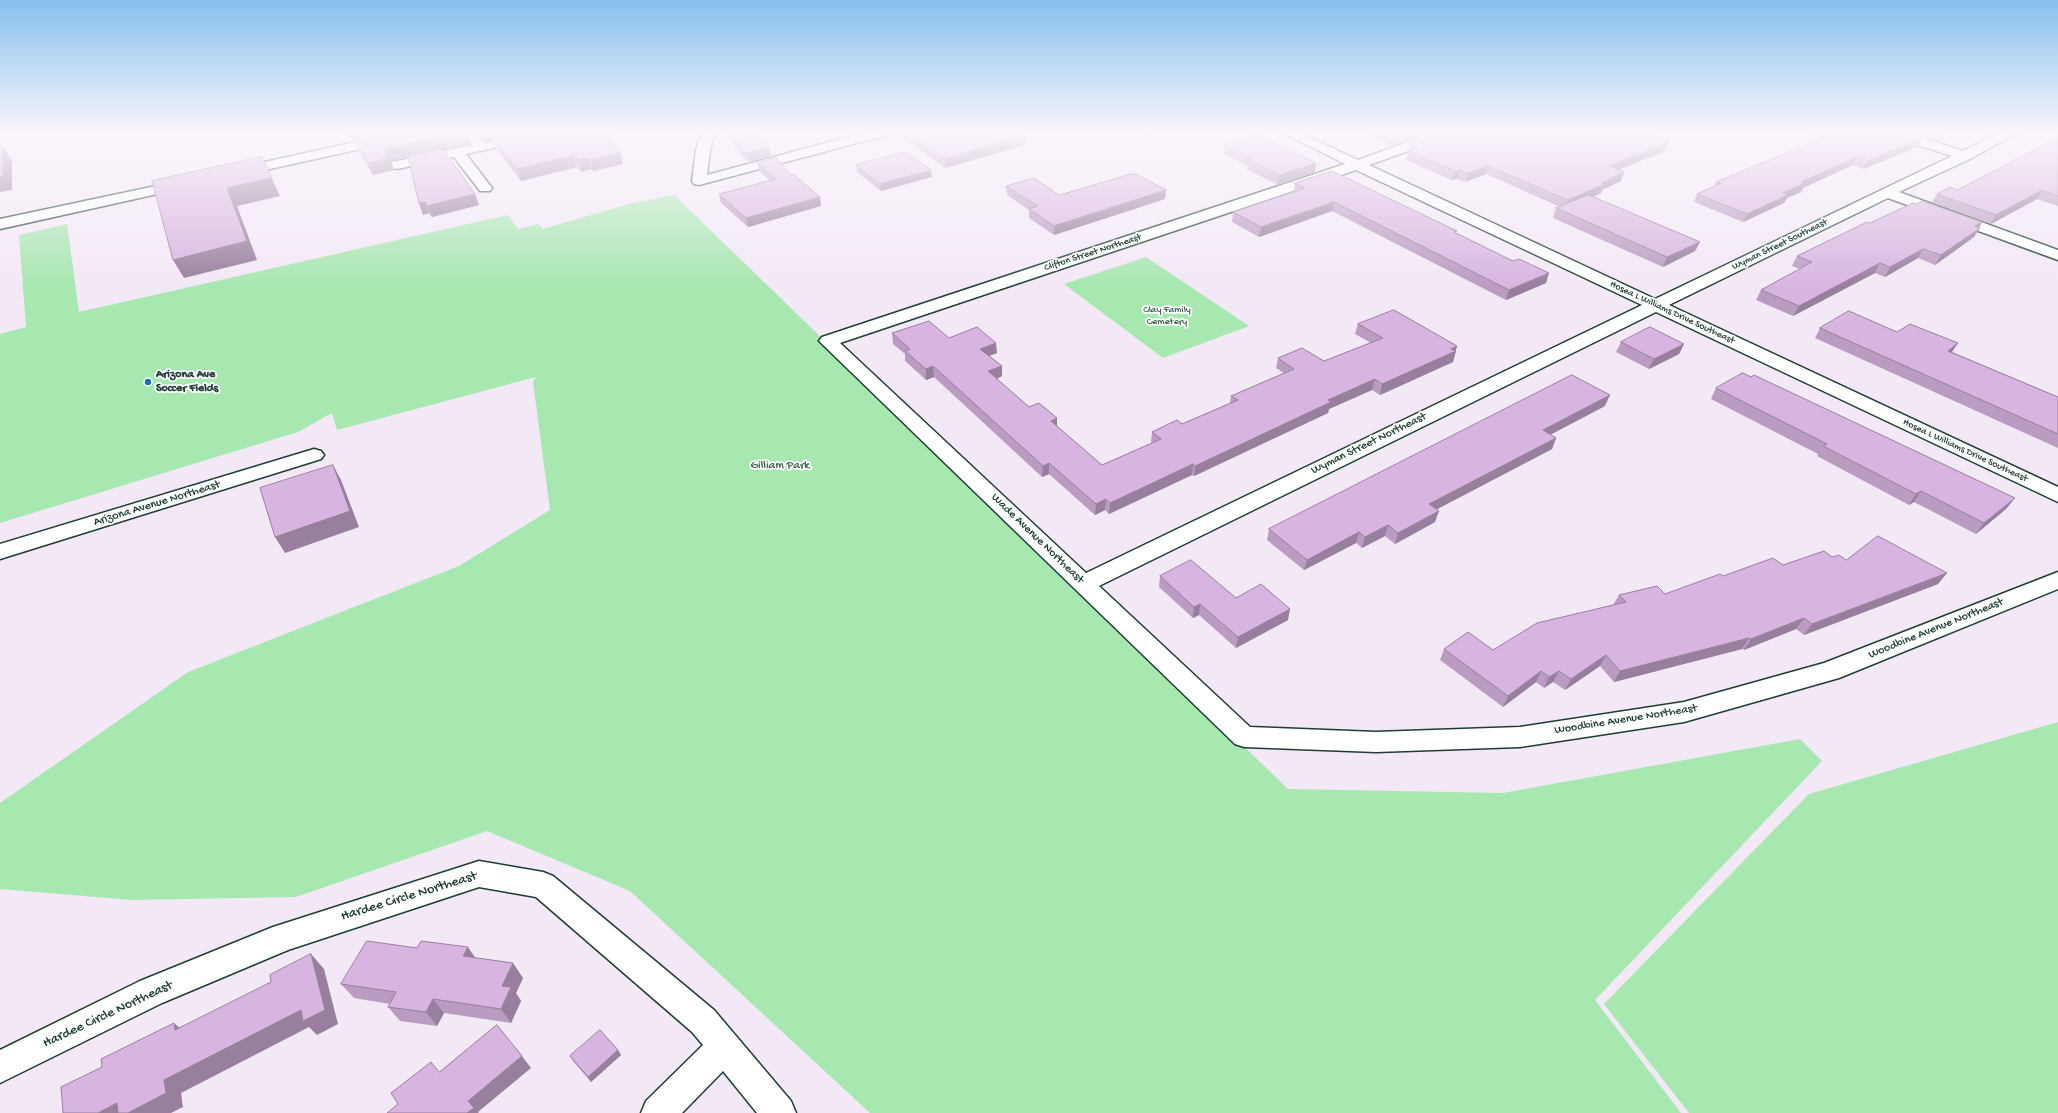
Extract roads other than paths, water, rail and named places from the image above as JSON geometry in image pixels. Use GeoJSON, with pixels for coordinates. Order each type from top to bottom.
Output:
{"type":"FeatureCollection","features":[{"type":"Feature","properties":{"kind":"street"},"geometry":{"type":"LineString","coordinates":[[0,224],[189,183]]}},
{"type":"Feature","properties":{"kind":"street"},"geometry":{"type":"LineString","coordinates":[[481,183],[485,188]]}},
{"type":"Feature","properties":{"kind":"street","name":"Clifton Street Northeast"},"geometry":{"type":"LineString","coordinates":[[828,341],[1303,183]]}},
{"type":"Feature","properties":{"kind":"street","name":"Hosea L Williams Drive Southeast"},"geometry":{"type":"LineString","coordinates":[[1395,183],[2058,495]]}},
{"type":"Feature","properties":{"kind":"street","name":"Wyman Street Southeast"},"geometry":{"type":"LineString","coordinates":[[1654,305],[1908,183]]}},
{"type":"Feature","properties":{"kind":"street"},"geometry":{"type":"LineString","coordinates":[[1887,193],[2058,255]]}},
{"type":"Feature","properties":{"kind":"street","name":"Wyman Street Northeast"},"geometry":{"type":"LineString","coordinates":[[1084,584],[1654,305]]}},
{"type":"Feature","properties":{"kind":"street","name":"Wade Avenue Northeast"},"geometry":{"type":"LineString","coordinates":[[828,341],[1244,737]]}},
{"type":"Feature","properties":{"kind":"street","name":"Arizona Avenue Northeast"},"geometry":{"type":"LineString","coordinates":[[0,552],[314,455]]}},
{"type":"Feature","properties":{"kind":"street","name":"Woodbine Avenue Northeast"},"geometry":{"type":"LineString","coordinates":[[1244,737],[1376,742],[1520,737],[1684,712],[1830,671],[2058,580]]}},
{"type":"Feature","properties":{"kind":"street","name":"Hardee Circle Northeast"},"geometry":{"type":"LineString","coordinates":[[0,1066],[151,992],[284,937],[479,874],[543,885],[703,1021],[779,1113]]}},
{"type":"Feature","properties":{"kind":"street"},"geometry":{"type":"LineString","coordinates":[[658,1113],[724,1047]]}},
{"type":"Feature","properties":{"kind":"place","name":"Arizona Ave Soccer Fields"},"geometry":{"type":"Point","coordinates":[148,382]}},
{"type":"Feature","properties":{"kind":"park label","name":"Clay Family Cemetery"},"geometry":{"type":"Point","coordinates":[1167,316]}},
{"type":"Feature","properties":{"kind":"park label","name":"Gilliam Park"},"geometry":{"type":"Point","coordinates":[780,466]}}]}
